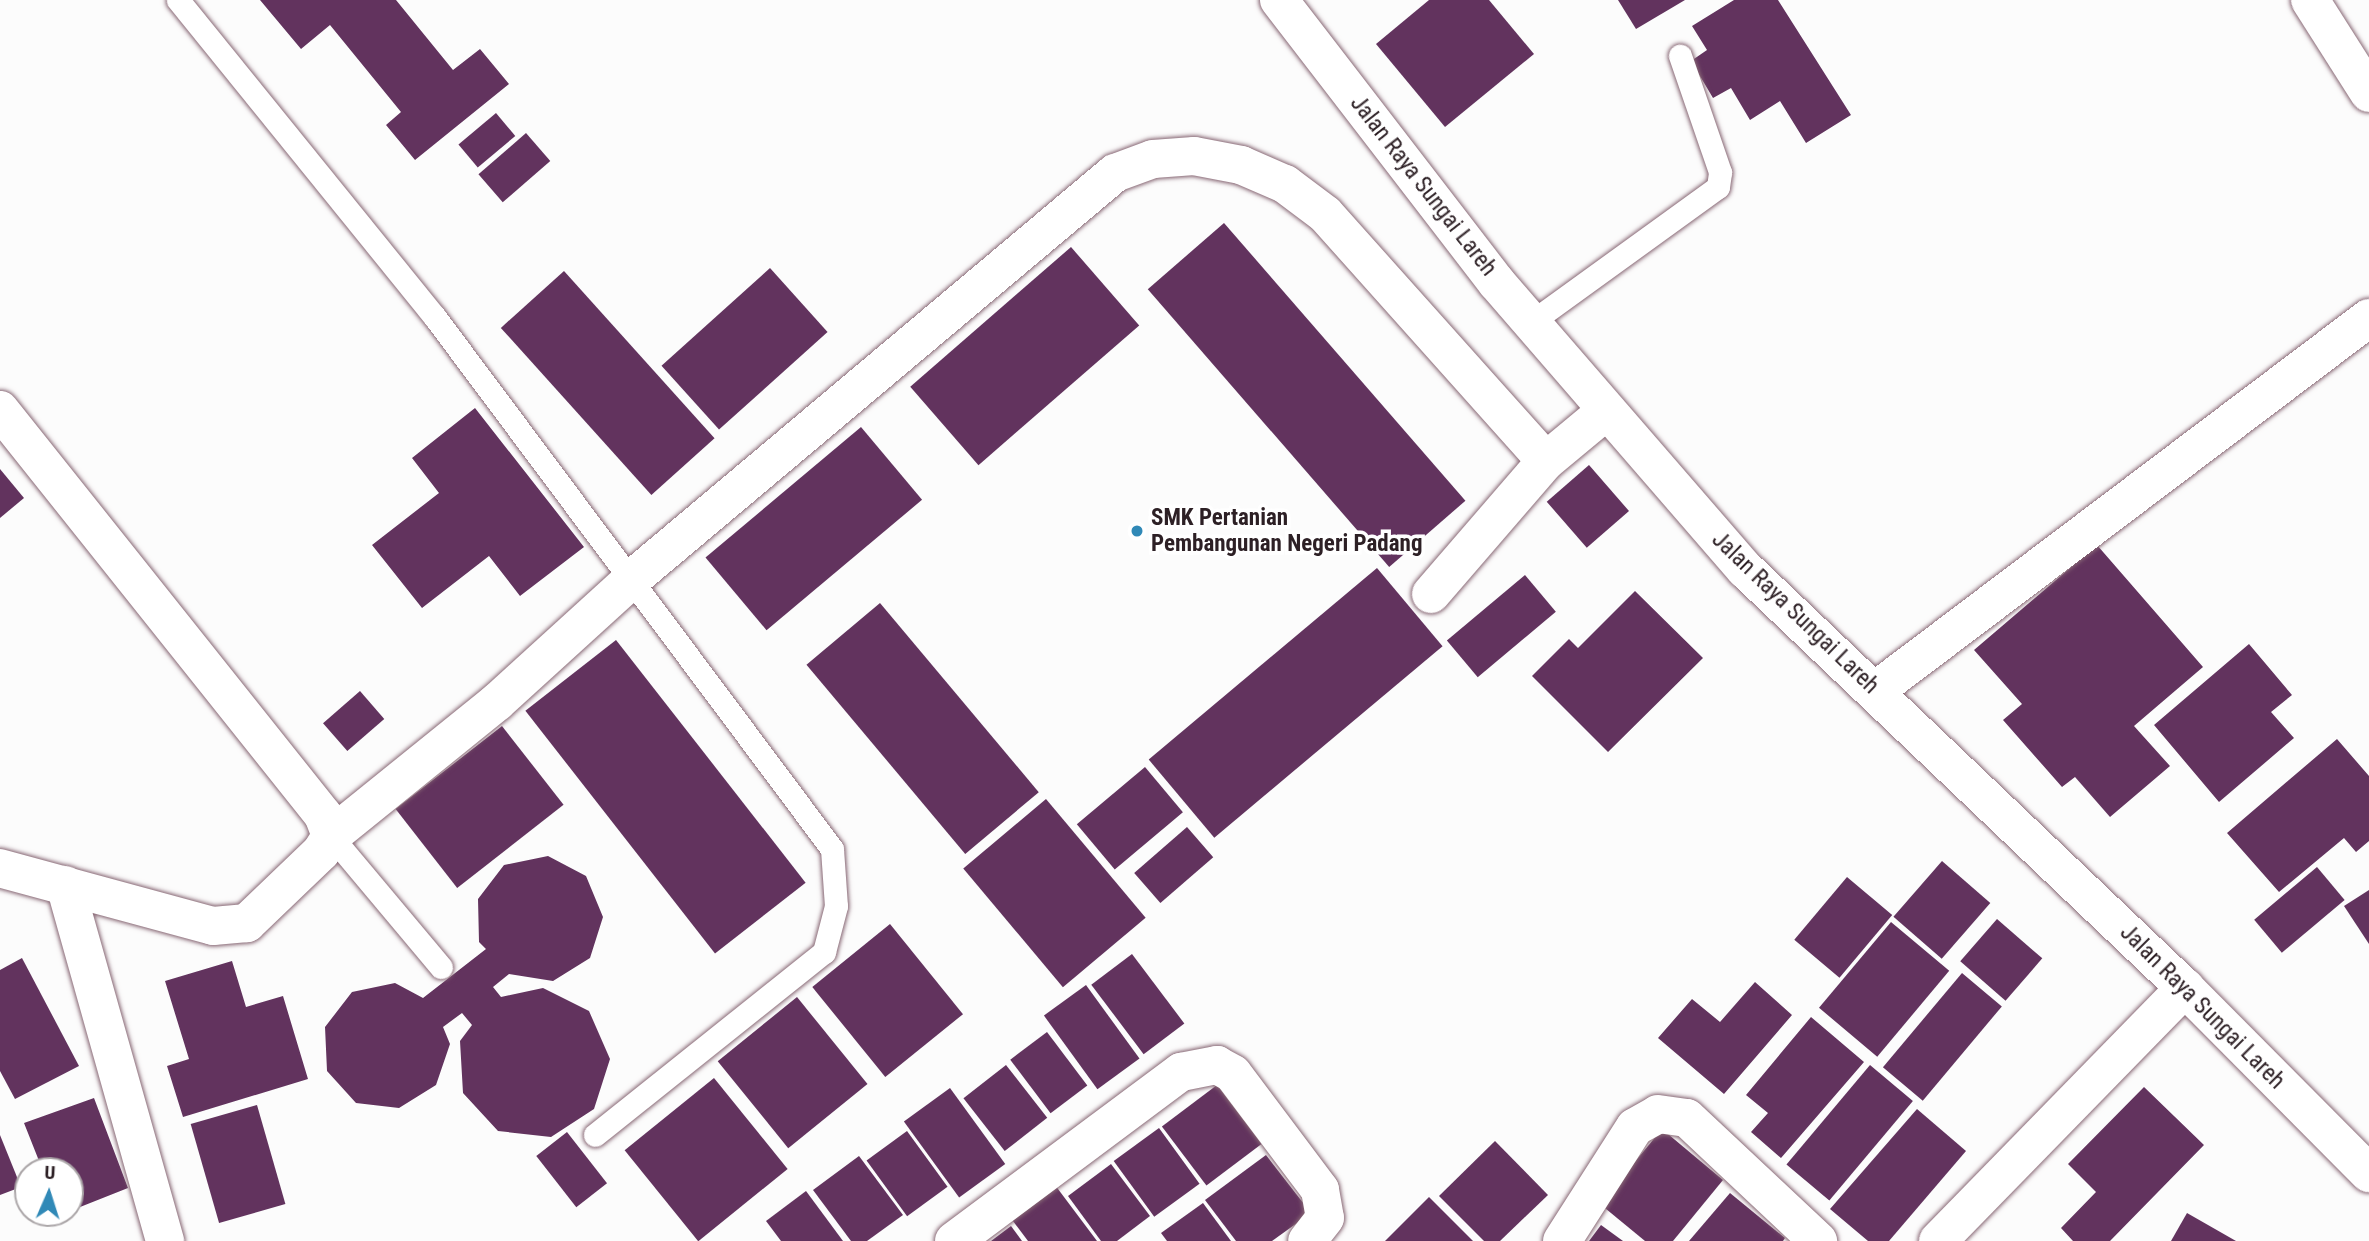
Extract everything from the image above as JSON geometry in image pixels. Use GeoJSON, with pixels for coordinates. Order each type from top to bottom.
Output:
{"type":"FeatureCollection","features":[{"type":"Feature","properties":{"kind":"street","name":"Jalan Raya Sungai Lareh"},"geometry":{"type":"LineString","coordinates":[[1279,0],[1530,323],[1605,412],[1746,570],[2185,988],[2369,1173]]}},
{"type":"Feature","properties":{"kind":"street"},"geometry":{"type":"LineString","coordinates":[[2310,0],[2369,93]]}},
{"type":"Feature","properties":{"kind":"street"},"geometry":{"type":"LineString","coordinates":[[0,867],[213,926],[247,923],[321,852],[331,836],[497,702],[632,579],[1115,173],[1153,159],[1194,156],[1241,165],[1285,184],[1325,214],[1546,461]]}},
{"type":"Feature","properties":{"kind":"street"},"geometry":{"type":"LineString","coordinates":[[1875,691],[2369,318]]}},
{"type":"Feature","properties":{"kind":"street"},"geometry":{"type":"LineString","coordinates":[[0,410],[323,815],[331,836]]}},
{"type":"Feature","properties":{"kind":"street"},"geometry":{"type":"LineString","coordinates":[[1431,594],[1546,461],[1605,412]]}},
{"type":"Feature","properties":{"kind":"street"},"geometry":{"type":"LineString","coordinates":[[65,885],[165,1241]]}},
{"type":"Feature","properties":{"kind":"street"},"geometry":{"type":"LineString","coordinates":[[1938,1241],[2185,988]]}},
{"type":"Feature","properties":{"kind":"street"},"geometry":{"type":"LineString","coordinates":[[954,1241],[1181,1072],[1217,1065],[1233,1074],[1320,1189],[1325,1219],[1307,1241]]}},
{"type":"Feature","properties":{"kind":"street"},"geometry":{"type":"LineString","coordinates":[[1562,1241],[1635,1127],[1658,1114],[1687,1118],[1818,1241]]}},
{"type":"Feature","properties":{"kind":"lane"},"geometry":{"type":"LineString","coordinates":[[177,0],[433,316],[832,849],[836,906],[824,952],[595,1135]]}},
{"type":"Feature","properties":{"kind":"lane"},"geometry":{"type":"LineString","coordinates":[[1530,323],[1718,187],[1720,172],[1680,56]]}},
{"type":"Feature","properties":{"kind":"lane"},"geometry":{"type":"LineString","coordinates":[[331,836],[440,967]]}},
{"type":"Feature","properties":{"kind":"building"},"geometry":{"type":"Polygon","coordinates":[[[260,0],[396,0],[453,70],[480,49],[509,84],[415,160],[386,125],[401,112],[330,25],[301,49],[260,0]]]}},
{"type":"Feature","properties":{"kind":"building"},"geometry":{"type":"Polygon","coordinates":[[[1429,0],[1489,0],[1534,54],[1445,127],[1376,44],[1429,0]]]}},
{"type":"Feature","properties":{"kind":"building"},"geometry":{"type":"Polygon","coordinates":[[[1618,0],[1685,0],[1636,29],[1618,0]]]}},
{"type":"Feature","properties":{"kind":"building"},"geometry":{"type":"Polygon","coordinates":[[[1734,0],[1778,0],[1851,115],[1806,143],[1780,101],[1750,120],[1731,88],[1713,98],[1691,61],[1707,50],[1692,26],[1734,0]]]}},
{"type":"Feature","properties":{"kind":"building"},"geometry":{"type":"Polygon","coordinates":[[[496,113],[515,136],[478,167],[458,144],[496,113]]]}},
{"type":"Feature","properties":{"kind":"building"},"geometry":{"type":"Polygon","coordinates":[[[526,133],[550,161],[503,202],[478,174],[526,133]]]}},
{"type":"Feature","properties":{"kind":"building"},"geometry":{"type":"Polygon","coordinates":[[[1224,223],[1465,501],[1389,567],[1148,289],[1224,223]]]}},
{"type":"Feature","properties":{"kind":"building"},"geometry":{"type":"Polygon","coordinates":[[[1071,247],[1139,325],[978,465],[910,387],[1071,247]]]}},
{"type":"Feature","properties":{"kind":"building"},"geometry":{"type":"Polygon","coordinates":[[[770,268],[828,332],[719,430],[662,366],[770,268]]]}},
{"type":"Feature","properties":{"kind":"building"},"geometry":{"type":"Polygon","coordinates":[[[564,271],[715,438],[651,495],[501,328],[564,271]]]}},
{"type":"Feature","properties":{"kind":"building"},"geometry":{"type":"Polygon","coordinates":[[[475,408],[584,547],[520,596],[489,556],[422,608],[372,545],[439,493],[412,458],[475,408]]]}},
{"type":"Feature","properties":{"kind":"building"},"geometry":{"type":"Polygon","coordinates":[[[861,427],[922,500],[767,630],[705,557],[861,427]]]}},
{"type":"Feature","properties":{"kind":"building"},"geometry":{"type":"Polygon","coordinates":[[[1589,465],[1629,511],[1587,548],[1547,502],[1589,465]]]}},
{"type":"Feature","properties":{"kind":"building"},"geometry":{"type":"Polygon","coordinates":[[[0,469],[24,498],[0,518],[0,469]]]}},
{"type":"Feature","properties":{"kind":"building"},"geometry":{"type":"Polygon","coordinates":[[[2097,545],[2203,667],[2134,726],[2170,766],[2110,817],[2075,777],[2062,787],[2003,720],[2022,704],[1974,650],[2097,545]]]}},
{"type":"Feature","properties":{"kind":"building"},"geometry":{"type":"Polygon","coordinates":[[[1377,568],[1443,646],[1214,838],[1149,760],[1377,568]]]}},
{"type":"Feature","properties":{"kind":"building"},"geometry":{"type":"Polygon","coordinates":[[[1525,575],[1556,612],[1478,677],[1447,641],[1525,575]]]}},
{"type":"Feature","properties":{"kind":"building"},"geometry":{"type":"Polygon","coordinates":[[[1635,591],[1703,658],[1608,752],[1532,676],[1569,639],[1578,648],[1635,591]]]}},
{"type":"Feature","properties":{"kind":"building"},"geometry":{"type":"Polygon","coordinates":[[[880,603],[1039,792],[965,854],[806,665],[880,603]]]}},
{"type":"Feature","properties":{"kind":"building"},"geometry":{"type":"Polygon","coordinates":[[[616,640],[806,883],[715,954],[525,711],[616,640]]]}},
{"type":"Feature","properties":{"kind":"building"},"geometry":{"type":"Polygon","coordinates":[[[2249,644],[2292,695],[2271,712],[2294,738],[2219,802],[2154,725],[2249,644]]]}},
{"type":"Feature","properties":{"kind":"building"},"geometry":{"type":"Polygon","coordinates":[[[360,691],[384,719],[347,751],[323,723],[360,691]]]}},
{"type":"Feature","properties":{"kind":"building"},"geometry":{"type":"Polygon","coordinates":[[[502,726],[564,805],[457,888],[396,809],[502,726]]]}},
{"type":"Feature","properties":{"kind":"building"},"geometry":{"type":"Polygon","coordinates":[[[2337,739],[2369,776],[2369,841],[2356,852],[2344,838],[2279,892],[2227,833],[2337,739]]]}},
{"type":"Feature","properties":{"kind":"building"},"geometry":{"type":"Polygon","coordinates":[[[1145,767],[1183,812],[1115,869],[1077,824],[1145,767]]]}},
{"type":"Feature","properties":{"kind":"building"},"geometry":{"type":"Polygon","coordinates":[[[1046,799],[1146,918],[1063,987],[963,868],[1046,799]]]}},
{"type":"Feature","properties":{"kind":"building"},"geometry":{"type":"Polygon","coordinates":[[[1187,827],[1213,857],[1160,903],[1134,873],[1187,827]]]}},
{"type":"Feature","properties":{"kind":"building"},"geometry":{"type":"Polygon","coordinates":[[[548,856],[586,876],[603,917],[590,958],[553,981],[509,974],[493,987],[501,997],[543,988],[589,1011],[610,1059],[594,1109],[551,1137],[498,1131],[463,1093],[460,1041],[472,1025],[462,1013],[443,1027],[450,1044],[436,1085],[399,1108],[356,1103],[327,1071],[325,1027],[352,992],[395,983],[423,998],[486,949],[479,942],[478,899],[504,865],[548,856]]]}},
{"type":"Feature","properties":{"kind":"building"},"geometry":{"type":"Polygon","coordinates":[[[1942,861],[1990,903],[1942,959],[1893,917],[1942,861]]]}},
{"type":"Feature","properties":{"kind":"building"},"geometry":{"type":"Polygon","coordinates":[[[2317,867],[2345,900],[2282,953],[2254,920],[2317,867]]]}},
{"type":"Feature","properties":{"kind":"building"},"geometry":{"type":"Polygon","coordinates":[[[1847,877],[1892,915],[1839,978],[1794,940],[1847,877]]]}},
{"type":"Feature","properties":{"kind":"building"},"geometry":{"type":"Polygon","coordinates":[[[2369,890],[2369,944],[2344,906],[2369,890]]]}},
{"type":"Feature","properties":{"kind":"building"},"geometry":{"type":"Polygon","coordinates":[[[1997,919],[2042,958],[2006,1001],[1960,961],[1997,919]]]}},
{"type":"Feature","properties":{"kind":"building"},"geometry":{"type":"Polygon","coordinates":[[[1891,922],[1949,971],[1877,1057],[1819,1008],[1891,922]]]}},
{"type":"Feature","properties":{"kind":"building"},"geometry":{"type":"Polygon","coordinates":[[[890,924],[963,1014],[885,1077],[812,987],[890,924]]]}},
{"type":"Feature","properties":{"kind":"building"},"geometry":{"type":"Polygon","coordinates":[[[1132,954],[1184,1023],[1144,1054],[1091,985],[1132,954]]]}},
{"type":"Feature","properties":{"kind":"building"},"geometry":{"type":"Polygon","coordinates":[[[22,958],[79,1066],[15,1099],[0,1071],[0,970],[22,958]]]}},
{"type":"Feature","properties":{"kind":"building"},"geometry":{"type":"Polygon","coordinates":[[[232,961],[246,1007],[283,996],[308,1079],[183,1117],[167,1066],[189,1059],[165,981],[232,961]]]}},
{"type":"Feature","properties":{"kind":"building"},"geometry":{"type":"Polygon","coordinates":[[[1962,973],[2002,1006],[1923,1101],[1883,1067],[1962,973]]]}},
{"type":"Feature","properties":{"kind":"building"},"geometry":{"type":"Polygon","coordinates":[[[1755,982],[1792,1015],[1724,1094],[1658,1038],[1692,999],[1720,1022],[1755,982]]]}},
{"type":"Feature","properties":{"kind":"building"},"geometry":{"type":"Polygon","coordinates":[[[1086,985],[1139,1059],[1097,1089],[1044,1016],[1086,985]]]}},
{"type":"Feature","properties":{"kind":"building"},"geometry":{"type":"Polygon","coordinates":[[[797,997],[867,1084],[788,1148],[718,1061],[797,997]]]}},
{"type":"Feature","properties":{"kind":"building"},"geometry":{"type":"Polygon","coordinates":[[[1811,1017],[1864,1062],[1781,1158],[1751,1132],[1768,1113],[1746,1095],[1811,1017]]]}},
{"type":"Feature","properties":{"kind":"building"},"geometry":{"type":"Polygon","coordinates":[[[1047,1032],[1087,1086],[1051,1113],[1010,1060],[1047,1032]]]}},
{"type":"Feature","properties":{"kind":"building"},"geometry":{"type":"Polygon","coordinates":[[[1006,1065],[1047,1118],[1005,1151],[963,1098],[1006,1065]]]}},
{"type":"Feature","properties":{"kind":"building"},"geometry":{"type":"Polygon","coordinates":[[[1870,1065],[1913,1101],[1829,1201],[1786,1165],[1870,1065]]]}},
{"type":"Feature","properties":{"kind":"building"},"geometry":{"type":"Polygon","coordinates":[[[714,1078],[788,1169],[698,1241],[625,1150],[714,1078]]]}},
{"type":"Feature","properties":{"kind":"building"},"geometry":{"type":"Polygon","coordinates":[[[1217,1085],[1262,1144],[1206,1186],[1162,1127],[1217,1085]]]}},
{"type":"Feature","properties":{"kind":"building"},"geometry":{"type":"Polygon","coordinates":[[[2144,1087],[2204,1145],[2110,1241],[2073,1241],[2061,1228],[2096,1192],[2068,1164],[2144,1087]]]}},
{"type":"Feature","properties":{"kind":"building"},"geometry":{"type":"Polygon","coordinates":[[[950,1088],[1005,1164],[959,1198],[904,1122],[950,1088]]]}},
{"type":"Feature","properties":{"kind":"building"},"geometry":{"type":"Polygon","coordinates":[[[94,1098],[128,1188],[84,1205],[84,1157],[37,1157],[24,1123],[94,1098]]]}},
{"type":"Feature","properties":{"kind":"building"},"geometry":{"type":"Polygon","coordinates":[[[257,1105],[285,1204],[219,1223],[191,1124],[257,1105]]]}},
{"type":"Feature","properties":{"kind":"building"},"geometry":{"type":"Polygon","coordinates":[[[1917,1109],[1966,1151],[1889,1241],[1868,1241],[1830,1209],[1917,1109]]]}},
{"type":"Feature","properties":{"kind":"building"},"geometry":{"type":"Polygon","coordinates":[[[1159,1128],[1200,1184],[1154,1217],[1114,1161],[1159,1128]]]}},
{"type":"Feature","properties":{"kind":"building"},"geometry":{"type":"Polygon","coordinates":[[[1662,1129],[1723,1180],[1673,1241],[1645,1241],[1600,1204],[1662,1129]]]}},
{"type":"Feature","properties":{"kind":"building"},"geometry":{"type":"Polygon","coordinates":[[[907,1131],[948,1187],[907,1216],[867,1160],[907,1131]]]}},
{"type":"Feature","properties":{"kind":"building"},"geometry":{"type":"Polygon","coordinates":[[[567,1132],[607,1183],[576,1207],[536,1156],[567,1132]]]}},
{"type":"Feature","properties":{"kind":"building"},"geometry":{"type":"Polygon","coordinates":[[[0,1135],[14,1170],[14,1190],[0,1195],[0,1135]]]}},
{"type":"Feature","properties":{"kind":"building"},"geometry":{"type":"Polygon","coordinates":[[[1495,1141],[1548,1195],[1500,1241],[1484,1241],[1439,1196],[1495,1141]]]}},
{"type":"Feature","properties":{"kind":"building"},"geometry":{"type":"Polygon","coordinates":[[[1266,1155],[1311,1213],[1272,1241],[1236,1241],[1205,1200],[1266,1155]]]}},
{"type":"Feature","properties":{"kind":"building"},"geometry":{"type":"Polygon","coordinates":[[[859,1156],[903,1215],[867,1241],[851,1241],[813,1190],[859,1156]]]}},
{"type":"Feature","properties":{"kind":"building"},"geometry":{"type":"Polygon","coordinates":[[[1111,1164],[1150,1216],[1117,1241],[1101,1241],[1068,1196],[1111,1164]]]}},
{"type":"Feature","properties":{"kind":"building"},"geometry":{"type":"Polygon","coordinates":[[[1052,1181],[1097,1241],[1028,1241],[1007,1213],[1052,1181]]]}},
{"type":"Feature","properties":{"kind":"building"},"geometry":{"type":"Polygon","coordinates":[[[806,1191],[843,1241],[781,1241],[766,1221],[806,1191]]]}},
{"type":"Feature","properties":{"kind":"building"},"geometry":{"type":"Polygon","coordinates":[[[1730,1193],[1785,1238],[1783,1241],[1689,1241],[1730,1193]]]}},
{"type":"Feature","properties":{"kind":"building"},"geometry":{"type":"Polygon","coordinates":[[[1429,1197],[1473,1241],[1385,1241],[1429,1197]]]}},
{"type":"Feature","properties":{"kind":"building"},"geometry":{"type":"Polygon","coordinates":[[[1203,1203],[1231,1241],[1167,1241],[1161,1233],[1203,1203]]]}},
{"type":"Feature","properties":{"kind":"building"},"geometry":{"type":"Polygon","coordinates":[[[2187,1213],[2236,1241],[2171,1241],[2187,1213]]]}},
{"type":"Feature","properties":{"kind":"building"},"geometry":{"type":"Polygon","coordinates":[[[1601,1225],[1623,1241],[1589,1241],[1601,1225]]]}},
{"type":"Feature","properties":{"kind":"building"},"geometry":{"type":"Polygon","coordinates":[[[1011,1226],[1022,1241],[991,1241],[1011,1226]]]}},
{"type":"Feature","properties":{"kind":"place","name":"SMK Pertanian Pembangunan Negeri Padang"},"geometry":{"type":"Point","coordinates":[1137,531]}}]}
